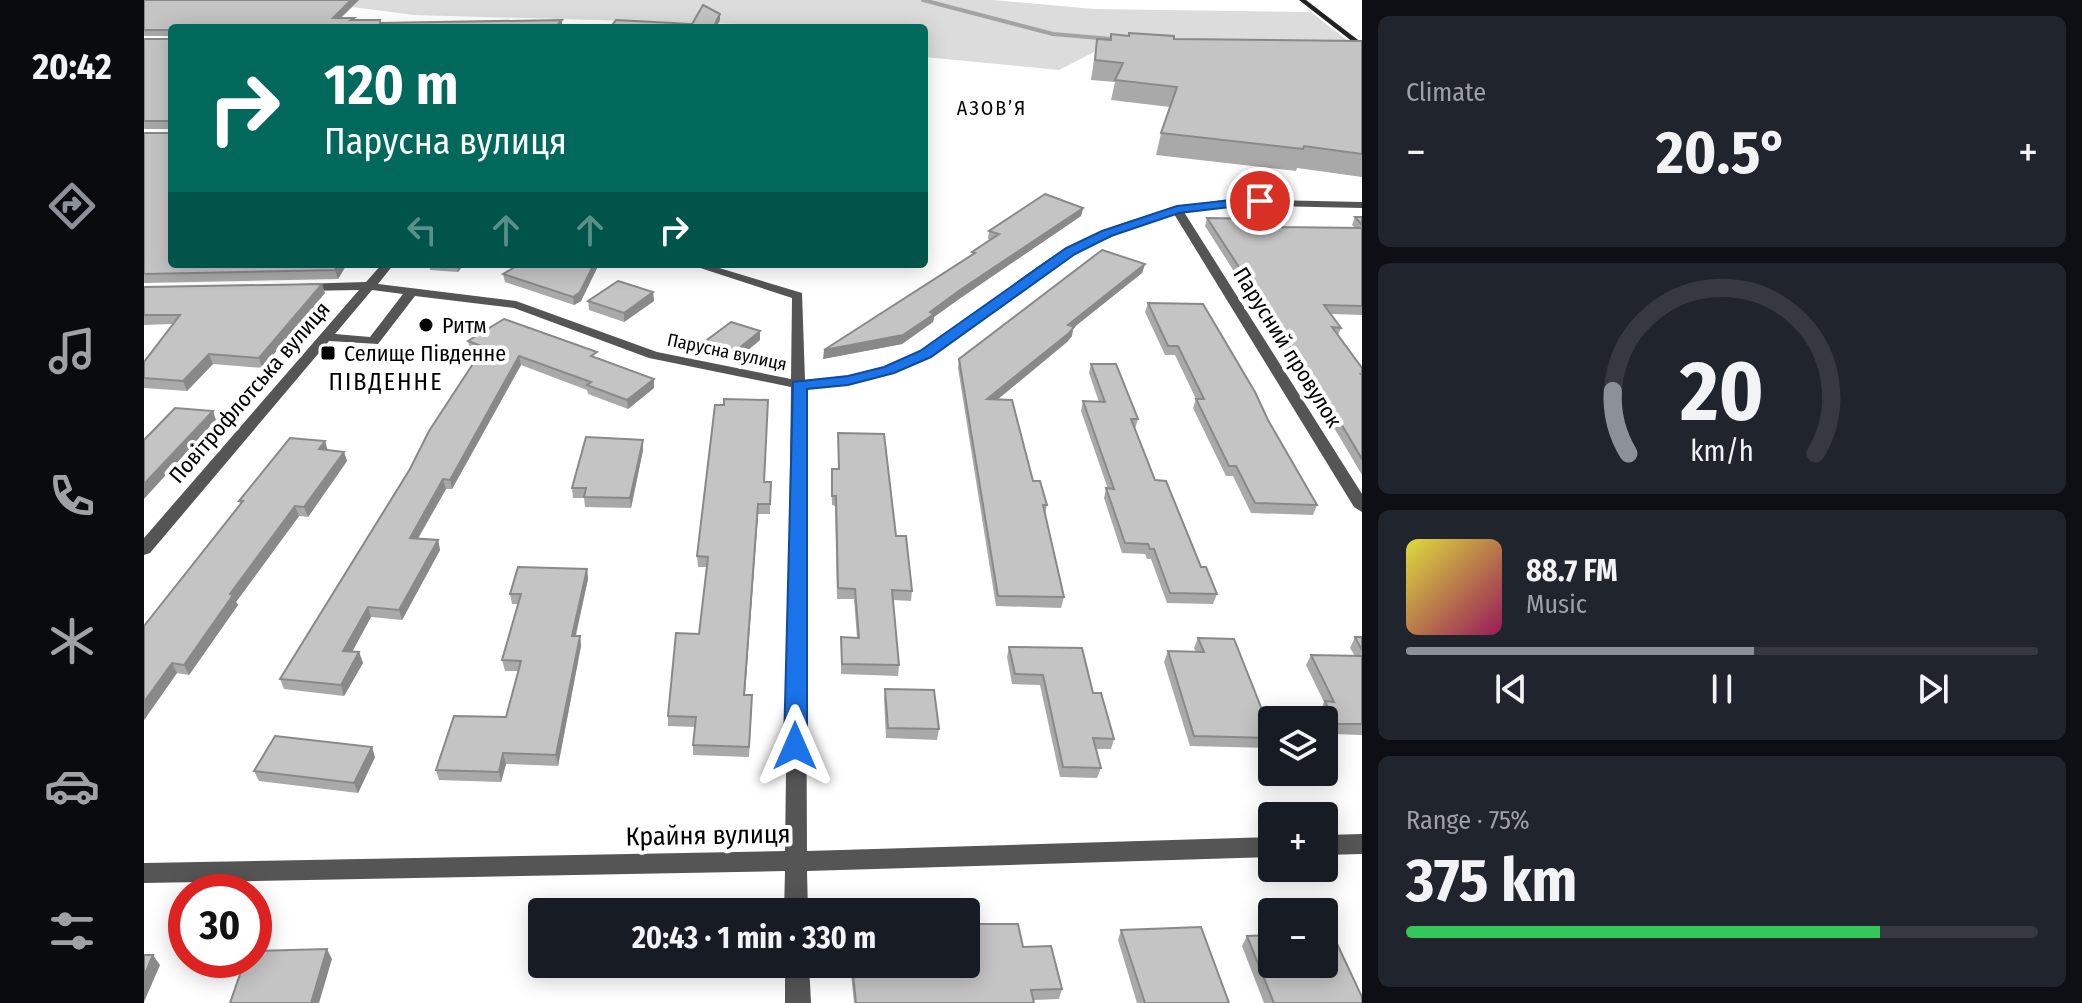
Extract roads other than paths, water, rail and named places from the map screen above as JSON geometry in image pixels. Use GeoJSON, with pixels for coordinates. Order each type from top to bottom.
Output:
{"type":"FeatureCollection","features":[{"type":"Feature","properties":{"kind":"street"},"geometry":{"type":"LineString","coordinates":[[1302,0],[1362,47]]}},
{"type":"Feature","properties":{"kind":"street","name":"Парусна вулиця"},"geometry":{"type":"LineString","coordinates":[[293,287],[368,286],[516,305],[654,355],[799,385],[848,381],[889,370],[926,354],[1071,251],[1118,229],[1177,210],[1260,201],[1362,205]]}},
{"type":"Feature","properties":{"kind":"street","name":"Парусний провулок"},"geometry":{"type":"LineString","coordinates":[[1177,210],[1362,507]]}},
{"type":"Feature","properties":{"kind":"street","name":"Повітрофлотська вулиця"},"geometry":{"type":"LineString","coordinates":[[144,549],[384,268]]}},
{"type":"Feature","properties":{"kind":"street"},"geometry":{"type":"LineString","coordinates":[[707,268],[798,296],[795,898]]}},
{"type":"Feature","properties":{"kind":"street"},"geometry":{"type":"LineString","coordinates":[[325,337],[373,341],[412,291]]}},
{"type":"Feature","properties":{"kind":"street"},"geometry":{"type":"LineString","coordinates":[[1338,845],[1362,844]]}},
{"type":"Feature","properties":{"kind":"street","name":"Крайня вулиця"},"geometry":{"type":"LineString","coordinates":[[144,873],[794,861],[1258,847]]}},
{"type":"Feature","properties":{"kind":"street"},"geometry":{"type":"LineString","coordinates":[[797,978],[798,1003]]}},
{"type":"Feature","properties":{"kind":"waterway"},"geometry":{"type":"LineString","coordinates":[[923,0],[1053,34],[1123,40]]}},
{"type":"Feature","properties":{"kind":"place","name":"Ритм"},"geometry":{"type":"Point","coordinates":[426,325]}},
{"type":"Feature","properties":{"kind":"place","name":"Селище Південне"},"geometry":{"type":"Point","coordinates":[328,353]}},
{"type":"Feature","properties":{"kind":"district","name":"АЗОВ’Я"},"geometry":{"type":"Point","coordinates":[992,108]}},
{"type":"Feature","properties":{"kind":"district","name":"ПІВДЕННЕ"},"geometry":{"type":"Point","coordinates":[386,382]}}]}
